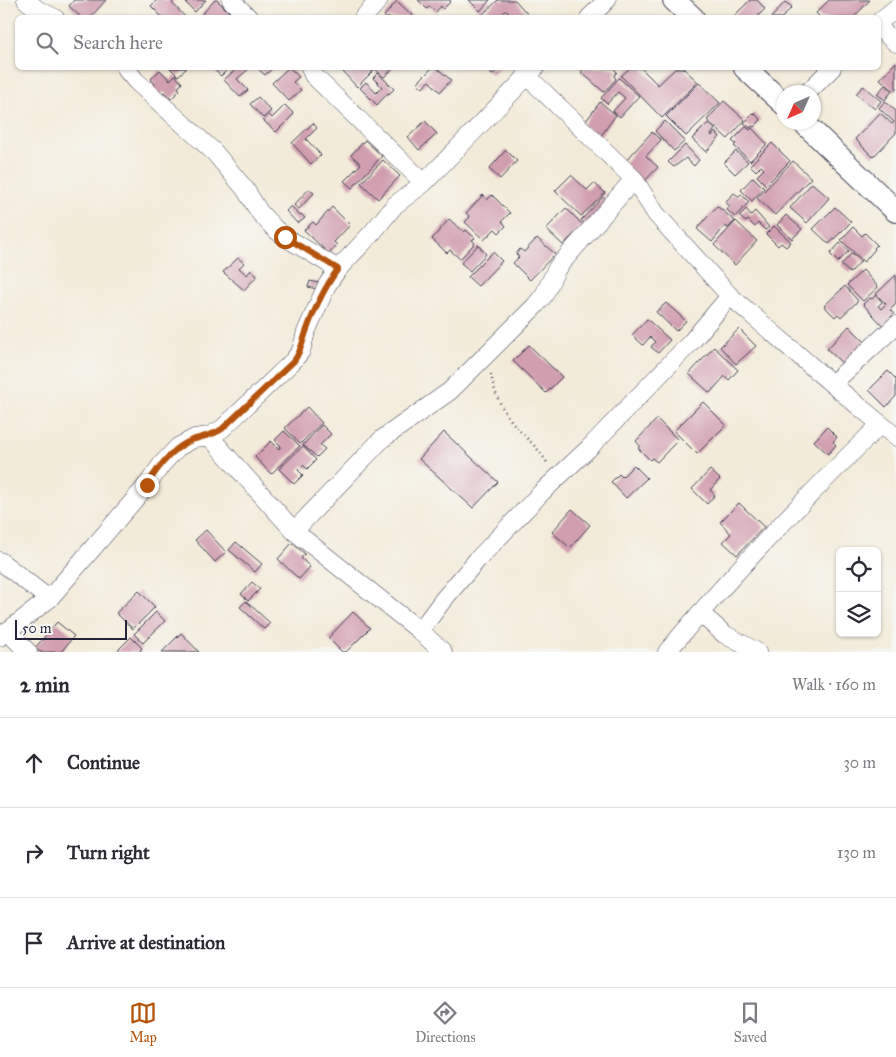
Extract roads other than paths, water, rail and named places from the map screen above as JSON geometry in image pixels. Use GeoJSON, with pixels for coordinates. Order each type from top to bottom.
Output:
{"type":"FeatureCollection","features":[{"type":"Feature","properties":{"kind":"street"},"geometry":{"type":"LineString","coordinates":[[26,0],[38,10],[49,15]]}},
{"type":"Feature","properties":{"kind":"street"},"geometry":{"type":"LineString","coordinates":[[231,0],[246,15]]}},
{"type":"Feature","properties":{"kind":"street"},"geometry":{"type":"LineString","coordinates":[[366,15],[379,0]]}},
{"type":"Feature","properties":{"kind":"street"},"geometry":{"type":"LineString","coordinates":[[591,15],[607,0]]}},
{"type":"Feature","properties":{"kind":"street"},"geometry":{"type":"LineString","coordinates":[[674,0],[690,15]]}},
{"type":"Feature","properties":{"kind":"street"},"geometry":{"type":"LineString","coordinates":[[881,20],[896,8]]}},
{"type":"Feature","properties":{"kind":"street"},"geometry":{"type":"LineString","coordinates":[[881,30],[896,43]]}},
{"type":"Feature","properties":{"kind":"street"},"geometry":{"type":"LineString","coordinates":[[127,70],[136,81],[214,152],[244,189],[260,213],[275,228],[285,237],[338,269]]}},
{"type":"Feature","properties":{"kind":"street"},"geometry":{"type":"LineString","coordinates":[[314,70],[424,183]]}},
{"type":"Feature","properties":{"kind":"street"},"geometry":{"type":"LineString","coordinates":[[747,70],[776,97]]}},
{"type":"Feature","properties":{"kind":"street"},"geometry":{"type":"LineString","coordinates":[[815,85],[830,70]]}},
{"type":"Feature","properties":{"kind":"street"},"geometry":{"type":"LineString","coordinates":[[28,652],[4,634],[49,599],[178,447],[195,438],[209,436],[222,429],[294,361],[301,351],[306,332],[327,285],[338,269],[372,234],[395,205],[424,183],[531,71],[634,179],[644,198],[656,214],[730,296],[896,437]]}},
{"type":"Feature","properties":{"kind":"street"},"geometry":{"type":"LineString","coordinates":[[811,130],[896,211]]}},
{"type":"Feature","properties":{"kind":"street"},"geometry":{"type":"LineString","coordinates":[[294,531],[382,439],[450,391],[491,350],[544,295],[557,268],[634,179]]}},
{"type":"Feature","properties":{"kind":"street"},"geometry":{"type":"LineString","coordinates":[[420,631],[477,560],[548,486],[588,450],[692,341],[730,296]]}},
{"type":"Feature","properties":{"kind":"street"},"geometry":{"type":"LineString","coordinates":[[832,384],[896,325]]}},
{"type":"Feature","properties":{"kind":"street"},"geometry":{"type":"LineString","coordinates":[[668,652],[700,613],[832,471],[880,425]]}},
{"type":"Feature","properties":{"kind":"street"},"geometry":{"type":"LineString","coordinates":[[209,436],[294,531],[444,652]]}},
{"type":"Feature","properties":{"kind":"street"},"geometry":{"type":"LineString","coordinates":[[0,561],[49,599]]}},
{"type":"Feature","properties":{"kind":"street"},"geometry":{"type":"LineString","coordinates":[[700,613],[724,634],[757,652]]}}]}
